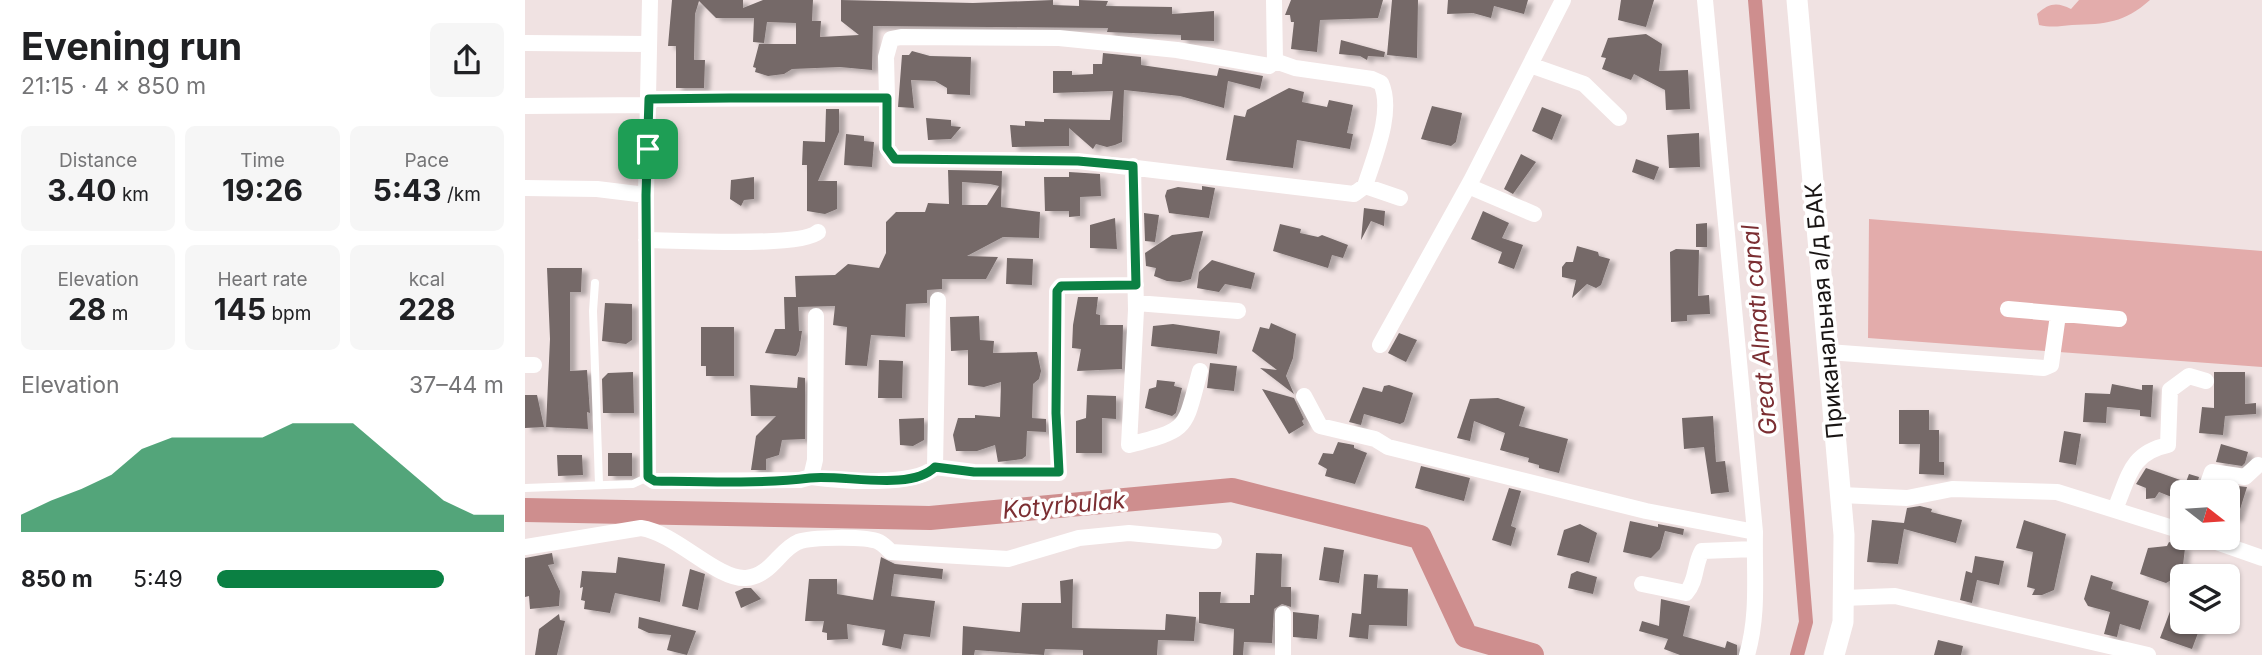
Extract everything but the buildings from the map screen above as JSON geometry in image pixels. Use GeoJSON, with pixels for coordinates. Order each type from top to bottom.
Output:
{"type":"FeatureCollection","features":[{"type":"Feature","properties":{"kind":"main road","name":"Приканальная а/д БАК"},"geometry":{"type":"LineString","coordinates":[[1797,0],[1840,495],[1843,622],[1834,655]]}},
{"type":"Feature","properties":{"kind":"street"},"geometry":{"type":"LineString","coordinates":[[650,0],[646,195],[648,477],[655,481],[713,482],[811,477],[892,480],[928,475],[935,467],[938,299]]}},
{"type":"Feature","properties":{"kind":"street"},"geometry":{"type":"LineString","coordinates":[[1274,0],[1275,61]]}},
{"type":"Feature","properties":{"kind":"street"},"geometry":{"type":"LineString","coordinates":[[1380,345],[1468,186],[1563,0]]}},
{"type":"Feature","properties":{"kind":"street"},"geometry":{"type":"LineString","coordinates":[[1705,0],[1755,532],[1753,633],[1747,655]]}},
{"type":"Feature","properties":{"kind":"street"},"geometry":{"type":"LineString","coordinates":[[1059,38],[1177,50],[1259,65],[1269,66],[1275,61],[1295,68],[1381,83],[1386,93],[1385,110],[1365,186],[1354,194],[1078,161],[895,159],[887,148],[886,57],[891,39],[1059,38]]}},
{"type":"Feature","properties":{"kind":"street"},"geometry":{"type":"LineString","coordinates":[[525,43],[649,44]]}},
{"type":"Feature","properties":{"kind":"street"},"geometry":{"type":"LineString","coordinates":[[1530,65],[1584,84],[1619,118]]}},
{"type":"Feature","properties":{"kind":"street"},"geometry":{"type":"LineString","coordinates":[[525,107],[887,98]]}},
{"type":"Feature","properties":{"kind":"street"},"geometry":{"type":"LineString","coordinates":[[1133,166],[1136,303],[1129,445],[1167,435],[1186,422],[1200,371]]}},
{"type":"Feature","properties":{"kind":"street"},"geometry":{"type":"LineString","coordinates":[[1365,186],[1400,198]]}},
{"type":"Feature","properties":{"kind":"street"},"geometry":{"type":"LineString","coordinates":[[1468,186],[1534,214]]}},
{"type":"Feature","properties":{"kind":"street"},"geometry":{"type":"LineString","coordinates":[[525,188],[597,188],[646,195]]}},
{"type":"Feature","properties":{"kind":"street"},"geometry":{"type":"LineString","coordinates":[[646,240],[762,241],[811,238],[818,232]]}},
{"type":"Feature","properties":{"kind":"street"},"geometry":{"type":"LineString","coordinates":[[935,467],[974,472],[1059,472],[1056,413],[1057,291],[1061,286],[1136,285]]}},
{"type":"Feature","properties":{"kind":"street"},"geometry":{"type":"LineString","coordinates":[[1136,303],[1238,311]]}},
{"type":"Feature","properties":{"kind":"street"},"geometry":{"type":"LineString","coordinates":[[2008,309],[2119,319]]}},
{"type":"Feature","properties":{"kind":"street"},"geometry":{"type":"LineString","coordinates":[[1828,352],[2044,368],[2051,365],[2055,354],[2058,315]]}},
{"type":"Feature","properties":{"kind":"street"},"geometry":{"type":"LineString","coordinates":[[811,477],[815,460],[816,316]]}},
{"type":"Feature","properties":{"kind":"street"},"geometry":{"type":"LineString","coordinates":[[2115,509],[2136,459],[2150,449],[2168,445],[2170,390],[2189,376],[2206,382]]}},
{"type":"Feature","properties":{"kind":"street"},"geometry":{"type":"LineString","coordinates":[[1304,396],[1320,426],[1374,439],[1388,447],[1646,510],[1755,532]]}},
{"type":"Feature","properties":{"kind":"street"},"geometry":{"type":"LineString","coordinates":[[2209,480],[2212,472],[2245,477],[2258,464]]}},
{"type":"Feature","properties":{"kind":"street"},"geometry":{"type":"LineString","coordinates":[[1840,495],[1907,498],[1952,489],[2057,492],[2170,527]]}},
{"type":"Feature","properties":{"kind":"street"},"geometry":{"type":"LineString","coordinates":[[525,547],[641,528],[655,530],[727,574],[745,578],[773,566],[798,542],[838,538],[878,541],[891,552],[1008,559],[1079,538],[1117,534],[1214,541]]}},
{"type":"Feature","properties":{"kind":"street"},"geometry":{"type":"LineString","coordinates":[[1642,584],[1686,593],[1693,586],[1696,561],[1702,551],[1755,549]]}},
{"type":"Feature","properties":{"kind":"street"},"geometry":{"type":"LineString","coordinates":[[2239,550],[2262,558]]}},
{"type":"Feature","properties":{"kind":"street"},"geometry":{"type":"LineString","coordinates":[[1843,598],[1895,596],[2148,655]]}},
{"type":"Feature","properties":{"kind":"street"},"geometry":{"type":"LineString","coordinates":[[1283,614],[1283,655]]}},
{"type":"Feature","properties":{"kind":"lane"},"geometry":{"type":"LineString","coordinates":[[595,283],[593,312],[599,484]]}},
{"type":"Feature","properties":{"kind":"lane"},"geometry":{"type":"LineString","coordinates":[[525,488],[633,484],[648,477]]}},
{"type":"Feature","properties":{"kind":"shaded area"},"geometry":{"type":"Polygon","coordinates":[[[2079,0],[2150,0],[2141,8],[2114,21],[2056,27],[2039,25],[2037,14],[2045,8],[2061,5],[2071,9],[2079,0]]]}},
{"type":"Feature","properties":{"kind":"shaded area"},"geometry":{"type":"Polygon","coordinates":[[[1869,219],[2262,251],[2262,367],[1868,338],[1869,219]]]}},
{"type":"Feature","properties":{"kind":"waterway","name":"Great Almatı canal"},"geometry":{"type":"LineString","coordinates":[[1755,0],[1806,622],[1797,655]]}},
{"type":"Feature","properties":{"kind":"waterway","name":"Kotyrbulak"},"geometry":{"type":"LineString","coordinates":[[525,510],[930,518],[1232,490],[1420,537],[1466,636],[1532,655]]}},
{"type":"Feature","properties":{"kind":"route"},"geometry":{"type":"LineString","coordinates":[[887,98],[887,148],[895,159],[1078,161],[1133,166],[1136,285],[1061,286],[1055,299],[1059,472],[974,472],[935,467],[928,475],[892,480],[832,480],[811,477],[800,480],[713,482],[655,481],[648,477],[648,149],[649,99],[887,98]]}}]}
